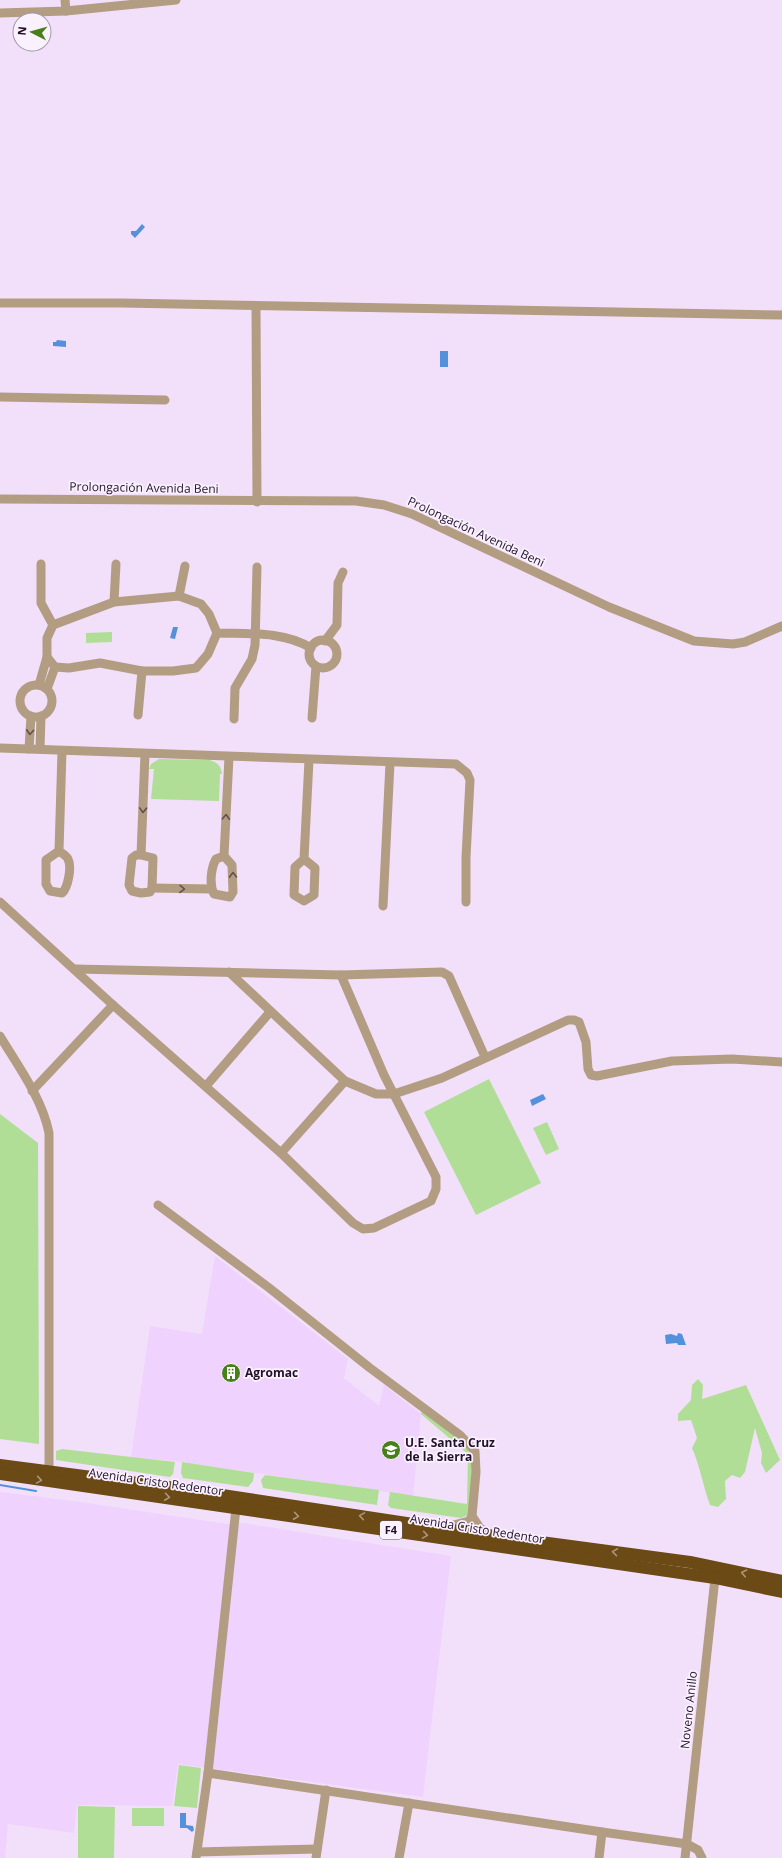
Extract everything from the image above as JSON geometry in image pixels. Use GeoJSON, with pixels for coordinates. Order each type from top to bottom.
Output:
{"type":"FeatureCollection","features":[{"type":"Feature","properties":{"kind":"highway","name":"Avenida Cristo Redentor"},"geometry":{"type":"LineString","coordinates":[[0,1464],[690,1562],[782,1581]]}},
{"type":"Feature","properties":{"kind":"highway","name":"Avenida Cristo Redentor"},"geometry":{"type":"LineString","coordinates":[[0,1474],[715,1578],[782,1592]]}},
{"type":"Feature","properties":{"kind":"street"},"geometry":{"type":"LineString","coordinates":[[65,0],[66,11]]}},
{"type":"Feature","properties":{"kind":"street"},"geometry":{"type":"LineString","coordinates":[[0,14],[66,11],[128,6],[147,1],[176,0]]}},
{"type":"Feature","properties":{"kind":"street"},"geometry":{"type":"LineString","coordinates":[[0,303],[256,306],[782,316]]}},
{"type":"Feature","properties":{"kind":"street"},"geometry":{"type":"LineString","coordinates":[[256,306],[257,502]]}},
{"type":"Feature","properties":{"kind":"street"},"geometry":{"type":"LineString","coordinates":[[0,397],[165,400]]}},
{"type":"Feature","properties":{"kind":"street","name":"Prolongación Avenida Beni"},"geometry":{"type":"LineString","coordinates":[[0,500],[137,499],[257,502],[356,501],[384,505],[412,514],[610,607],[694,641],[733,644],[745,642],[782,626]]}},
{"type":"Feature","properties":{"kind":"street"},"geometry":{"type":"LineString","coordinates":[[41,564],[41,604],[53,625]]}},
{"type":"Feature","properties":{"kind":"street"},"geometry":{"type":"LineString","coordinates":[[114,602],[116,564]]}},
{"type":"Feature","properties":{"kind":"street"},"geometry":{"type":"LineString","coordinates":[[179,596],[185,566]]}},
{"type":"Feature","properties":{"kind":"street"},"geometry":{"type":"LineString","coordinates":[[234,719],[235,688],[252,659],[255,645],[257,567]]}},
{"type":"Feature","properties":{"kind":"street"},"geometry":{"type":"LineString","coordinates":[[325,641],[337,624],[338,583],[343,572]]}},
{"type":"Feature","properties":{"kind":"street"},"geometry":{"type":"LineString","coordinates":[[43,687],[47,657],[47,638],[53,625],[114,602],[179,596],[201,604],[210,614],[217,633],[208,654],[196,668],[172,671],[142,672],[100,663],[69,668],[55,667],[47,657]]}},
{"type":"Feature","properties":{"kind":"street"},"geometry":{"type":"LineString","coordinates":[[217,633],[256,634],[281,637],[304,644],[310,648]]}},
{"type":"Feature","properties":{"kind":"street"},"geometry":{"type":"LineString","coordinates":[[312,718],[316,666],[309,656],[310,648],[317,642],[325,641],[333,646],[336,654],[335,659],[333,663],[325,668],[316,666]]}},
{"type":"Feature","properties":{"kind":"street"},"geometry":{"type":"LineString","coordinates":[[43,687],[55,667]]}},
{"type":"Feature","properties":{"kind":"street"},"geometry":{"type":"LineString","coordinates":[[138,715],[142,672]]}},
{"type":"Feature","properties":{"kind":"street"},"geometry":{"type":"LineString","coordinates":[[34,685],[43,687],[50,694],[51,704],[49,709],[41,716],[31,716],[22,710],[20,699],[24,690],[34,685]]}},
{"type":"Feature","properties":{"kind":"street"},"geometry":{"type":"LineString","coordinates":[[29,749],[31,716]]}},
{"type":"Feature","properties":{"kind":"street"},"geometry":{"type":"LineString","coordinates":[[40,748],[41,716]]}},
{"type":"Feature","properties":{"kind":"street"},"geometry":{"type":"LineString","coordinates":[[0,748],[40,748],[62,751],[456,764],[467,773],[470,780],[466,902]]}},
{"type":"Feature","properties":{"kind":"street"},"geometry":{"type":"LineString","coordinates":[[59,851],[62,751]]}},
{"type":"Feature","properties":{"kind":"street"},"geometry":{"type":"LineString","coordinates":[[141,855],[145,754]]}},
{"type":"Feature","properties":{"kind":"street"},"geometry":{"type":"LineString","coordinates":[[224,856],[216,858],[212,866],[211,889],[214,894],[222,897],[230,897],[233,892],[232,865],[224,856],[229,757]]}},
{"type":"Feature","properties":{"kind":"street"},"geometry":{"type":"LineString","coordinates":[[304,859],[309,760]]}},
{"type":"Feature","properties":{"kind":"street"},"geometry":{"type":"LineString","coordinates":[[383,906],[390,763]]}},
{"type":"Feature","properties":{"kind":"street"},"geometry":{"type":"LineString","coordinates":[[136,855],[141,855],[153,858],[152,888],[150,892],[141,893],[132,891],[129,885],[132,858],[136,855]]}},
{"type":"Feature","properties":{"kind":"street"},"geometry":{"type":"LineString","coordinates":[[152,888],[211,889]]}},
{"type":"Feature","properties":{"kind":"street"},"geometry":{"type":"LineString","coordinates":[[0,902],[281,1153],[353,1223],[364,1229],[374,1228],[431,1201],[436,1189],[436,1177],[394,1094],[341,975]]}},
{"type":"Feature","properties":{"kind":"street"},"geometry":{"type":"LineString","coordinates":[[76,969],[341,975],[442,972],[449,976],[485,1057]]}},
{"type":"Feature","properties":{"kind":"street"},"geometry":{"type":"LineString","coordinates":[[229,972],[345,1081],[376,1094],[394,1094],[442,1078],[568,1020],[579,1022],[586,1042],[588,1069],[592,1075],[597,1076],[672,1061],[732,1059],[782,1062]]}},
{"type":"Feature","properties":{"kind":"street"},"geometry":{"type":"LineString","coordinates":[[32,1091],[114,1005]]}},
{"type":"Feature","properties":{"kind":"street"},"geometry":{"type":"LineString","coordinates":[[206,1086],[270,1012]]}},
{"type":"Feature","properties":{"kind":"street"},"geometry":{"type":"LineString","coordinates":[[0,1036],[47,1119],[50,1133],[48,1404],[49,1472]]}},
{"type":"Feature","properties":{"kind":"street"},"geometry":{"type":"LineString","coordinates":[[281,1153],[345,1081]]}},
{"type":"Feature","properties":{"kind":"street"},"geometry":{"type":"LineString","coordinates":[[158,1205],[268,1286],[370,1368],[460,1435],[474,1451],[475,1456],[476,1472],[472,1516],[469,1521],[443,1528]]}},
{"type":"Feature","properties":{"kind":"street"},"geometry":{"type":"LineString","coordinates":[[236,1508],[208,1773],[197,1855],[316,1853],[326,1790]]}},
{"type":"Feature","properties":{"kind":"street"},"geometry":{"type":"LineString","coordinates":[[472,1516],[480,1528],[492,1535]]}},
{"type":"Feature","properties":{"kind":"street","name":"Noveno Anillo"},"geometry":{"type":"LineString","coordinates":[[685,1858],[715,1578]]}},
{"type":"Feature","properties":{"kind":"street"},"geometry":{"type":"LineString","coordinates":[[208,1773],[687,1844],[698,1850],[702,1858]]}},
{"type":"Feature","properties":{"kind":"street"},"geometry":{"type":"LineString","coordinates":[[399,1858],[409,1803]]}},
{"type":"Feature","properties":{"kind":"street"},"geometry":{"type":"LineString","coordinates":[[599,1858],[602,1832]]}},
{"type":"Feature","properties":{"kind":"shaded area"},"geometry":{"type":"Polygon","coordinates":[[[215,1256],[348,1359],[344,1378],[379,1406],[384,1385],[421,1414],[413,1496],[182,1462],[131,1457],[150,1326],[202,1334],[215,1256]]]}},
{"type":"Feature","properties":{"kind":"shaded area"},"geometry":{"type":"Polygon","coordinates":[[[0,1492],[81,1502],[227,1524],[243,1523],[451,1556],[423,1797],[178,1764],[172,1806],[77,1805],[74,1833],[8,1824],[5,1858],[0,1858],[0,1492]]]}},
{"type":"Feature","properties":{"kind":"green space"},"geometry":{"type":"Polygon","coordinates":[[[112,632],[112,642],[86,643],[86,633],[112,632]]]}},
{"type":"Feature","properties":{"kind":"green space"},"geometry":{"type":"Polygon","coordinates":[[[159,759],[210,760],[217,764],[221,769],[222,774],[220,774],[219,801],[151,799],[154,769],[149,769],[151,764],[159,759]]]}},
{"type":"Feature","properties":{"kind":"green space"},"geometry":{"type":"Polygon","coordinates":[[[489,1079],[541,1183],[476,1215],[424,1112],[489,1079]]]}},
{"type":"Feature","properties":{"kind":"green space"},"geometry":{"type":"Polygon","coordinates":[[[0,1114],[38,1143],[39,1444],[0,1439],[0,1114]]]}},
{"type":"Feature","properties":{"kind":"green space"},"geometry":{"type":"Polygon","coordinates":[[[547,1122],[559,1149],[546,1155],[533,1128],[547,1122]]]}},
{"type":"Feature","properties":{"kind":"green space"},"geometry":{"type":"Polygon","coordinates":[[[698,1379],[703,1385],[702,1399],[746,1385],[780,1460],[766,1473],[761,1463],[762,1453],[755,1428],[745,1472],[740,1478],[732,1475],[725,1481],[726,1499],[718,1507],[710,1505],[705,1491],[692,1448],[697,1438],[691,1420],[678,1421],[678,1414],[691,1400],[692,1385],[698,1379]]]}},
{"type":"Feature","properties":{"kind":"green space"},"geometry":{"type":"Polygon","coordinates":[[[422,1410],[463,1442],[471,1452],[474,1475],[470,1514],[461,1518],[391,1508],[388,1505],[390,1492],[467,1504],[468,1454],[421,1414],[422,1410]]]}},
{"type":"Feature","properties":{"kind":"green space"},"geometry":{"type":"Polygon","coordinates":[[[62,1449],[175,1462],[173,1474],[170,1477],[56,1460],[56,1451],[62,1449]]]}},
{"type":"Feature","properties":{"kind":"green space"},"geometry":{"type":"Polygon","coordinates":[[[182,1462],[254,1473],[253,1481],[248,1487],[183,1478],[181,1473],[182,1462]]]}},
{"type":"Feature","properties":{"kind":"green space"},"geometry":{"type":"Polygon","coordinates":[[[265,1475],[379,1490],[377,1505],[263,1488],[261,1480],[265,1475]]]}},
{"type":"Feature","properties":{"kind":"green space"},"geometry":{"type":"Polygon","coordinates":[[[179,1765],[201,1768],[197,1808],[174,1806],[179,1765]]]}},
{"type":"Feature","properties":{"kind":"green space"},"geometry":{"type":"Polygon","coordinates":[[[78,1806],[115,1807],[114,1858],[78,1858],[78,1806]]]}},
{"type":"Feature","properties":{"kind":"green space"},"geometry":{"type":"Polygon","coordinates":[[[132,1808],[164,1808],[164,1826],[132,1826],[132,1808]]]}},
{"type":"Feature","properties":{"kind":"water"},"geometry":{"type":"Polygon","coordinates":[[[142,224],[145,227],[135,238],[131,234],[131,231],[136,231],[142,224]]]}},
{"type":"Feature","properties":{"kind":"water"},"geometry":{"type":"Polygon","coordinates":[[[57,340],[66,341],[66,347],[53,346],[53,342],[56,342],[57,340]]]}},
{"type":"Feature","properties":{"kind":"water"},"geometry":{"type":"Polygon","coordinates":[[[440,351],[448,351],[448,367],[440,367],[440,351]]]}},
{"type":"Feature","properties":{"kind":"water"},"geometry":{"type":"Polygon","coordinates":[[[173,627],[178,627],[175,639],[170,638],[173,627]]]}},
{"type":"Feature","properties":{"kind":"water"},"geometry":{"type":"Polygon","coordinates":[[[543,1094],[546,1099],[532,1106],[530,1100],[543,1094]]]}},
{"type":"Feature","properties":{"kind":"water"},"geometry":{"type":"Polygon","coordinates":[[[678,1333],[682,1334],[686,1345],[678,1345],[677,1343],[666,1344],[665,1335],[671,1334],[677,1336],[678,1333]]]}},
{"type":"Feature","properties":{"kind":"water"},"geometry":{"type":"Polygon","coordinates":[[[180,1813],[186,1813],[186,1825],[193,1826],[194,1830],[192,1832],[187,1828],[180,1828],[180,1813]]]}},
{"type":"Feature","properties":{"kind":"waterway"},"geometry":{"type":"LineString","coordinates":[[0,1485],[36,1491]]}},
{"type":"Feature","properties":{"kind":"place","name":"Agromac"},"geometry":{"type":"Point","coordinates":[231,1373]}},
{"type":"Feature","properties":{"kind":"place","name":"U.E. Santa Cruz de la Sierra"},"geometry":{"type":"Point","coordinates":[391,1450]}}]}
